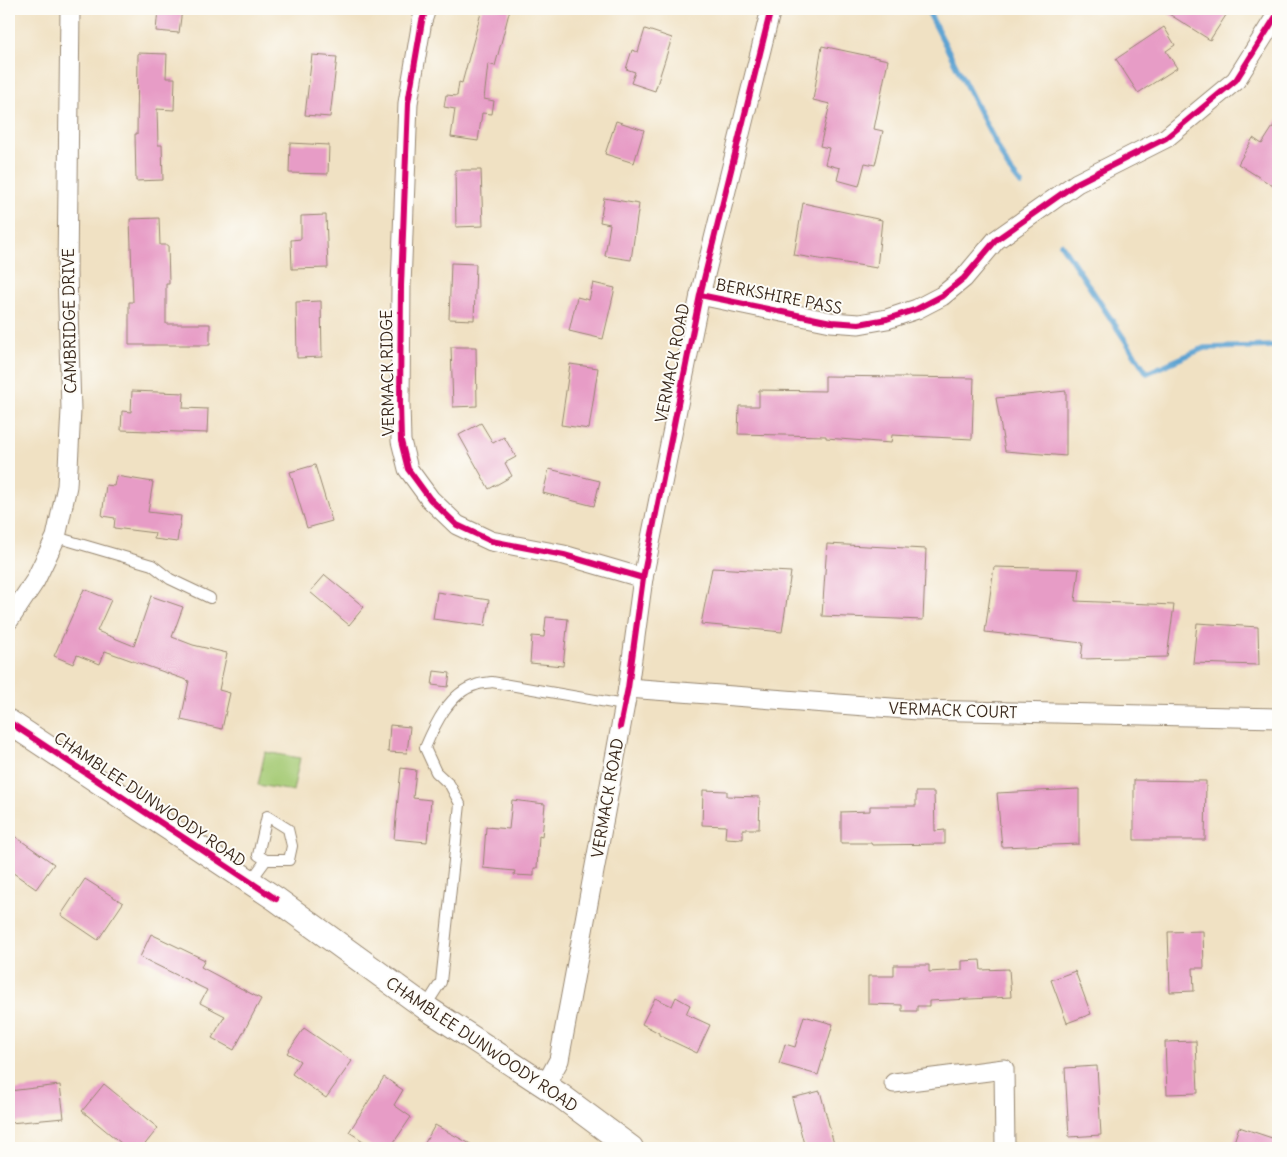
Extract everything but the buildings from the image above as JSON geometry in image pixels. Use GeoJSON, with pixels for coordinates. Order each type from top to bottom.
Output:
{"type":"FeatureCollection","features":[{"type":"Feature","properties":{"kind":"street","name":"CAMBRIDGE DRIVE"},"geometry":{"type":"LineString","coordinates":[[9,620],[34,581],[56,537],[67,486],[71,410],[67,272],[70,9]]}},
{"type":"Feature","properties":{"kind":"street","name":"VERMACK RIDGE"},"geometry":{"type":"LineString","coordinates":[[426,9],[422,21],[408,103],[406,132],[400,286],[400,403],[401,441],[408,469],[430,499],[457,525],[474,533],[492,541],[564,555],[644,578]]}},
{"type":"Feature","properties":{"kind":"street","name":"VERMACK ROAD"},"geometry":{"type":"LineString","coordinates":[[545,1086],[559,1060],[626,697],[644,578],[700,295],[771,9]]}},
{"type":"Feature","properties":{"kind":"street","name":"BERKSHIRE PASS"},"geometry":{"type":"LineString","coordinates":[[700,295],[831,322],[859,324],[887,319],[917,309],[942,296],[964,278],[996,240],[1077,183],[1166,138],[1236,80],[1278,13]]}},
{"type":"Feature","properties":{"kind":"street","name":"VERMACK COURT"},"geometry":{"type":"LineString","coordinates":[[626,697],[918,710],[1278,718]]}},
{"type":"Feature","properties":{"kind":"street","name":"CHAMBLEE DUNWOODY ROAD"},"geometry":{"type":"LineString","coordinates":[[9,722],[250,882],[426,1007],[545,1086],[631,1148]]}},
{"type":"Feature","properties":{"kind":"street"},"geometry":{"type":"LineString","coordinates":[[894,1082],[1004,1069],[1005,1148]]}},
{"type":"Feature","properties":{"kind":"lane"},"geometry":{"type":"LineString","coordinates":[[56,537],[152,565],[170,579],[210,598]]}},
{"type":"Feature","properties":{"kind":"lane"},"geometry":{"type":"LineString","coordinates":[[426,1007],[441,982],[460,804],[450,785],[436,772],[426,748],[434,728],[454,698],[474,685],[492,682],[626,697]]}},
{"type":"Feature","properties":{"kind":"lane"},"geometry":{"type":"LineString","coordinates":[[267,816],[288,829],[292,846],[289,860],[266,860],[258,855],[267,816]]}},
{"type":"Feature","properties":{"kind":"lane"},"geometry":{"type":"LineString","coordinates":[[250,882],[266,860]]}},
{"type":"Feature","properties":{"kind":"green space"},"geometry":{"type":"Polygon","coordinates":[[[265,752],[300,758],[293,791],[258,785],[265,752]]]}},
{"type":"Feature","properties":{"kind":"waterway"},"geometry":{"type":"LineString","coordinates":[[927,9],[1009,169],[1021,184]]}},
{"type":"Feature","properties":{"kind":"waterway"},"geometry":{"type":"LineString","coordinates":[[1061,244],[1147,373],[1204,348],[1278,346]]}},
{"type":"Feature","properties":{"kind":"cycle path"},"geometry":{"type":"LineString","coordinates":[[426,9],[422,21],[408,103],[401,286],[400,403],[401,441],[408,469],[430,499],[457,525],[491,541],[564,555],[643,578]]}},
{"type":"Feature","properties":{"kind":"cycle path"},"geometry":{"type":"LineString","coordinates":[[620,727],[628,688],[643,578],[700,295],[771,9]]}},
{"type":"Feature","properties":{"kind":"cycle path"},"geometry":{"type":"LineString","coordinates":[[700,295],[831,322],[859,324],[887,319],[917,309],[942,296],[964,278],[996,240],[1077,183],[1166,138],[1236,80],[1278,13]]}},
{"type":"Feature","properties":{"kind":"cycle path"},"geometry":{"type":"LineString","coordinates":[[9,722],[276,899]]}}]}
